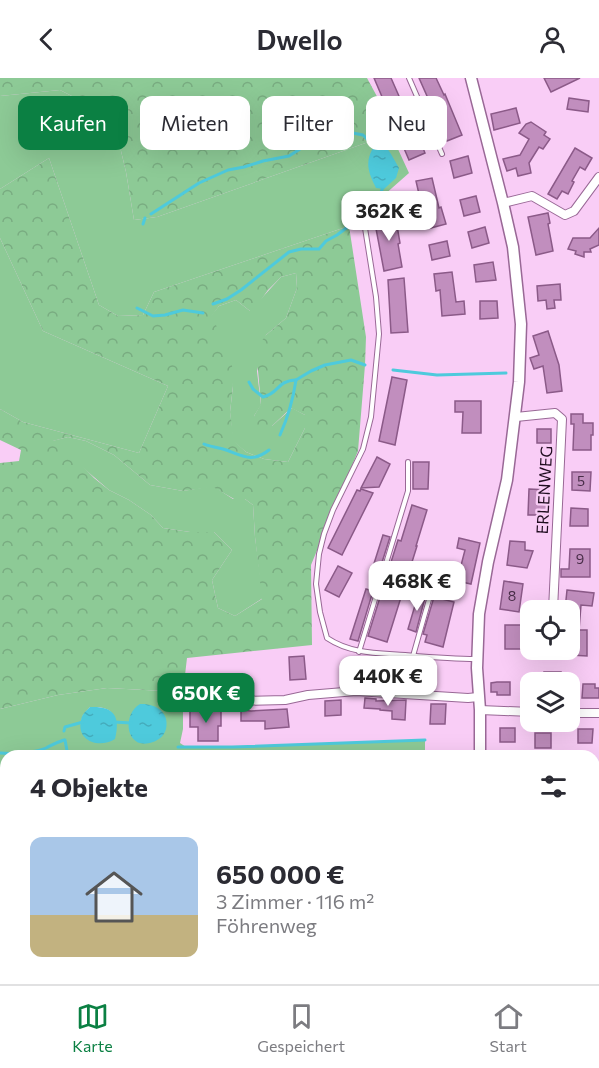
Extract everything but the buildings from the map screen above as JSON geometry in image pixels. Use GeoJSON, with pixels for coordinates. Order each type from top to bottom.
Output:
{"type":"FeatureCollection","features":[{"type":"Feature","properties":{"kind":"main road"},"geometry":{"type":"LineString","coordinates":[[471,78],[504,203],[513,247],[521,324],[516,417],[507,480],[488,562],[479,614],[477,659],[480,750]]}},
{"type":"Feature","properties":{"kind":"street"},"geometry":{"type":"LineString","coordinates":[[504,203],[535,197],[565,215],[574,211],[599,177]]}},
{"type":"Feature","properties":{"kind":"street","name":"ERLENWEG"},"geometry":{"type":"LineString","coordinates":[[516,417],[555,413],[562,419],[553,600]]}},
{"type":"Feature","properties":{"kind":"street"},"geometry":{"type":"LineString","coordinates":[[190,702],[285,700],[308,695],[356,691],[468,699],[478,697]]}},
{"type":"Feature","properties":{"kind":"street"},"geometry":{"type":"LineString","coordinates":[[480,710],[520,712]]}},
{"type":"Feature","properties":{"kind":"street"},"geometry":{"type":"LineString","coordinates":[[580,713],[599,713]]}},
{"type":"Feature","properties":{"kind":"lane"},"geometry":{"type":"LineString","coordinates":[[409,78],[442,154]]}},
{"type":"Feature","properties":{"kind":"lane"},"geometry":{"type":"LineString","coordinates":[[365,228],[376,297],[379,334],[371,417],[363,449],[333,510],[319,554],[316,584],[327,639],[359,652],[477,659]]}},
{"type":"Feature","properties":{"kind":"lane"},"geometry":{"type":"LineString","coordinates":[[359,652],[408,491],[408,462]]}},
{"type":"Feature","properties":{"kind":"lane"},"geometry":{"type":"LineString","coordinates":[[412,656],[430,596]]}},
{"type":"Feature","properties":{"kind":"green space"},"geometry":{"type":"Polygon","coordinates":[[[0,78],[367,78],[377,96],[366,96],[366,143],[354,147],[354,96],[262,96],[262,150],[346,150],[157,217],[134,220],[121,150],[128,150],[128,96],[72,96],[60,90],[0,96],[0,78]]]}},
{"type":"Feature","properties":{"kind":"green space"},"geometry":{"type":"Polygon","coordinates":[[[60,90],[72,96],[18,96],[18,150],[121,150],[134,220],[157,217],[346,150],[354,150],[354,147],[366,143],[366,150],[398,150],[409,173],[349,226],[154,292],[143,315],[118,316],[99,305],[49,158],[0,189],[0,96],[60,90]]]}},
{"type":"Feature","properties":{"kind":"green space"},"geometry":{"type":"Polygon","coordinates":[[[49,158],[99,305],[118,316],[143,315],[154,292],[349,226],[366,337],[358,451],[311,565],[312,645],[187,658],[183,692],[107,688],[58,695],[0,709],[0,463],[19,461],[21,450],[0,440],[0,409],[23,422],[139,453],[168,386],[43,331],[0,238],[0,189],[49,158]],[[296,273],[281,277],[253,311],[236,300],[219,306],[211,317],[225,340],[232,365],[233,386],[230,412],[234,441],[246,452],[264,459],[288,462],[305,428],[305,415],[291,408],[272,426],[257,428],[254,416],[261,404],[256,349],[266,335],[286,318],[297,288],[296,273]],[[68,437],[53,441],[69,452],[109,490],[151,515],[163,528],[190,532],[214,532],[232,550],[212,580],[218,608],[235,616],[262,599],[253,505],[245,499],[234,499],[213,487],[183,491],[150,485],[114,455],[86,441],[68,437]]]}},
{"type":"Feature","properties":{"kind":"green space"},"geometry":{"type":"Polygon","coordinates":[[[0,238],[43,331],[168,386],[139,453],[23,422],[0,409],[0,238]]]}},
{"type":"Feature","properties":{"kind":"green space"},"geometry":{"type":"Polygon","coordinates":[[[296,273],[297,288],[286,318],[266,335],[257,371],[261,405],[254,416],[272,426],[292,408],[305,415],[305,428],[288,462],[264,459],[246,452],[233,441],[230,412],[233,386],[210,317],[219,306],[236,300],[250,311],[281,277],[296,273]]]}},
{"type":"Feature","properties":{"kind":"green space"},"geometry":{"type":"Polygon","coordinates":[[[68,437],[86,441],[114,455],[150,485],[183,491],[213,486],[233,499],[245,499],[253,505],[263,598],[235,616],[218,608],[212,580],[232,550],[214,532],[190,532],[163,528],[151,515],[109,490],[52,441],[68,437]]]}},
{"type":"Feature","properties":{"kind":"green space"},"geometry":{"type":"Polygon","coordinates":[[[107,688],[183,692],[183,729],[180,743],[186,747],[425,740],[425,750],[0,750],[0,709],[58,695],[107,688]],[[90,707],[83,715],[80,724],[116,731],[113,714],[102,708],[90,707]]]}},
{"type":"Feature","properties":{"kind":"water"},"geometry":{"type":"Polygon","coordinates":[[[388,150],[399,168],[396,178],[384,189],[376,188],[369,172],[368,161],[372,151],[388,150]]]}},
{"type":"Feature","properties":{"kind":"water"},"geometry":{"type":"Polygon","coordinates":[[[140,704],[156,707],[163,713],[167,723],[164,734],[159,739],[144,744],[137,742],[129,731],[130,716],[140,704]]]}},
{"type":"Feature","properties":{"kind":"water"},"geometry":{"type":"Polygon","coordinates":[[[90,707],[110,710],[116,718],[115,739],[96,743],[85,738],[80,727],[81,720],[90,707]]]}},
{"type":"Feature","properties":{"kind":"waterway"},"geometry":{"type":"LineString","coordinates":[[151,214],[199,183],[228,170],[289,156],[308,144],[348,132],[363,135],[366,138]]}},
{"type":"Feature","properties":{"kind":"waterway"},"geometry":{"type":"LineString","coordinates":[[213,304],[241,290],[289,252],[319,249],[378,200],[383,187]]}},
{"type":"Feature","properties":{"kind":"waterway"},"geometry":{"type":"LineString","coordinates":[[143,224],[145,218]]}},
{"type":"Feature","properties":{"kind":"waterway"},"geometry":{"type":"LineString","coordinates":[[137,308],[153,316],[183,310],[203,313]]}},
{"type":"Feature","properties":{"kind":"waterway"},"geometry":{"type":"LineString","coordinates":[[280,435],[290,408],[296,380],[325,365],[351,360],[365,365]]}},
{"type":"Feature","properties":{"kind":"waterway"},"geometry":{"type":"LineString","coordinates":[[393,370],[437,375],[506,373]]}},
{"type":"Feature","properties":{"kind":"waterway"},"geometry":{"type":"LineString","coordinates":[[249,382],[253,389],[263,397],[273,393],[281,385],[296,380]]}},
{"type":"Feature","properties":{"kind":"waterway"},"geometry":{"type":"LineString","coordinates":[[204,444],[246,457],[257,457],[269,450]]}},
{"type":"Feature","properties":{"kind":"waterway"},"geometry":{"type":"LineString","coordinates":[[64,731],[65,727],[83,722]]}},
{"type":"Feature","properties":{"kind":"waterway"},"geometry":{"type":"LineString","coordinates":[[114,722],[131,723]]}},
{"type":"Feature","properties":{"kind":"waterway"},"geometry":{"type":"LineString","coordinates":[[39,750],[64,740]]}},
{"type":"Feature","properties":{"kind":"waterway"},"geometry":{"type":"LineString","coordinates":[[65,740],[67,750]]}},
{"type":"Feature","properties":{"kind":"waterway"},"geometry":{"type":"LineString","coordinates":[[178,747],[425,740]]}}]}
